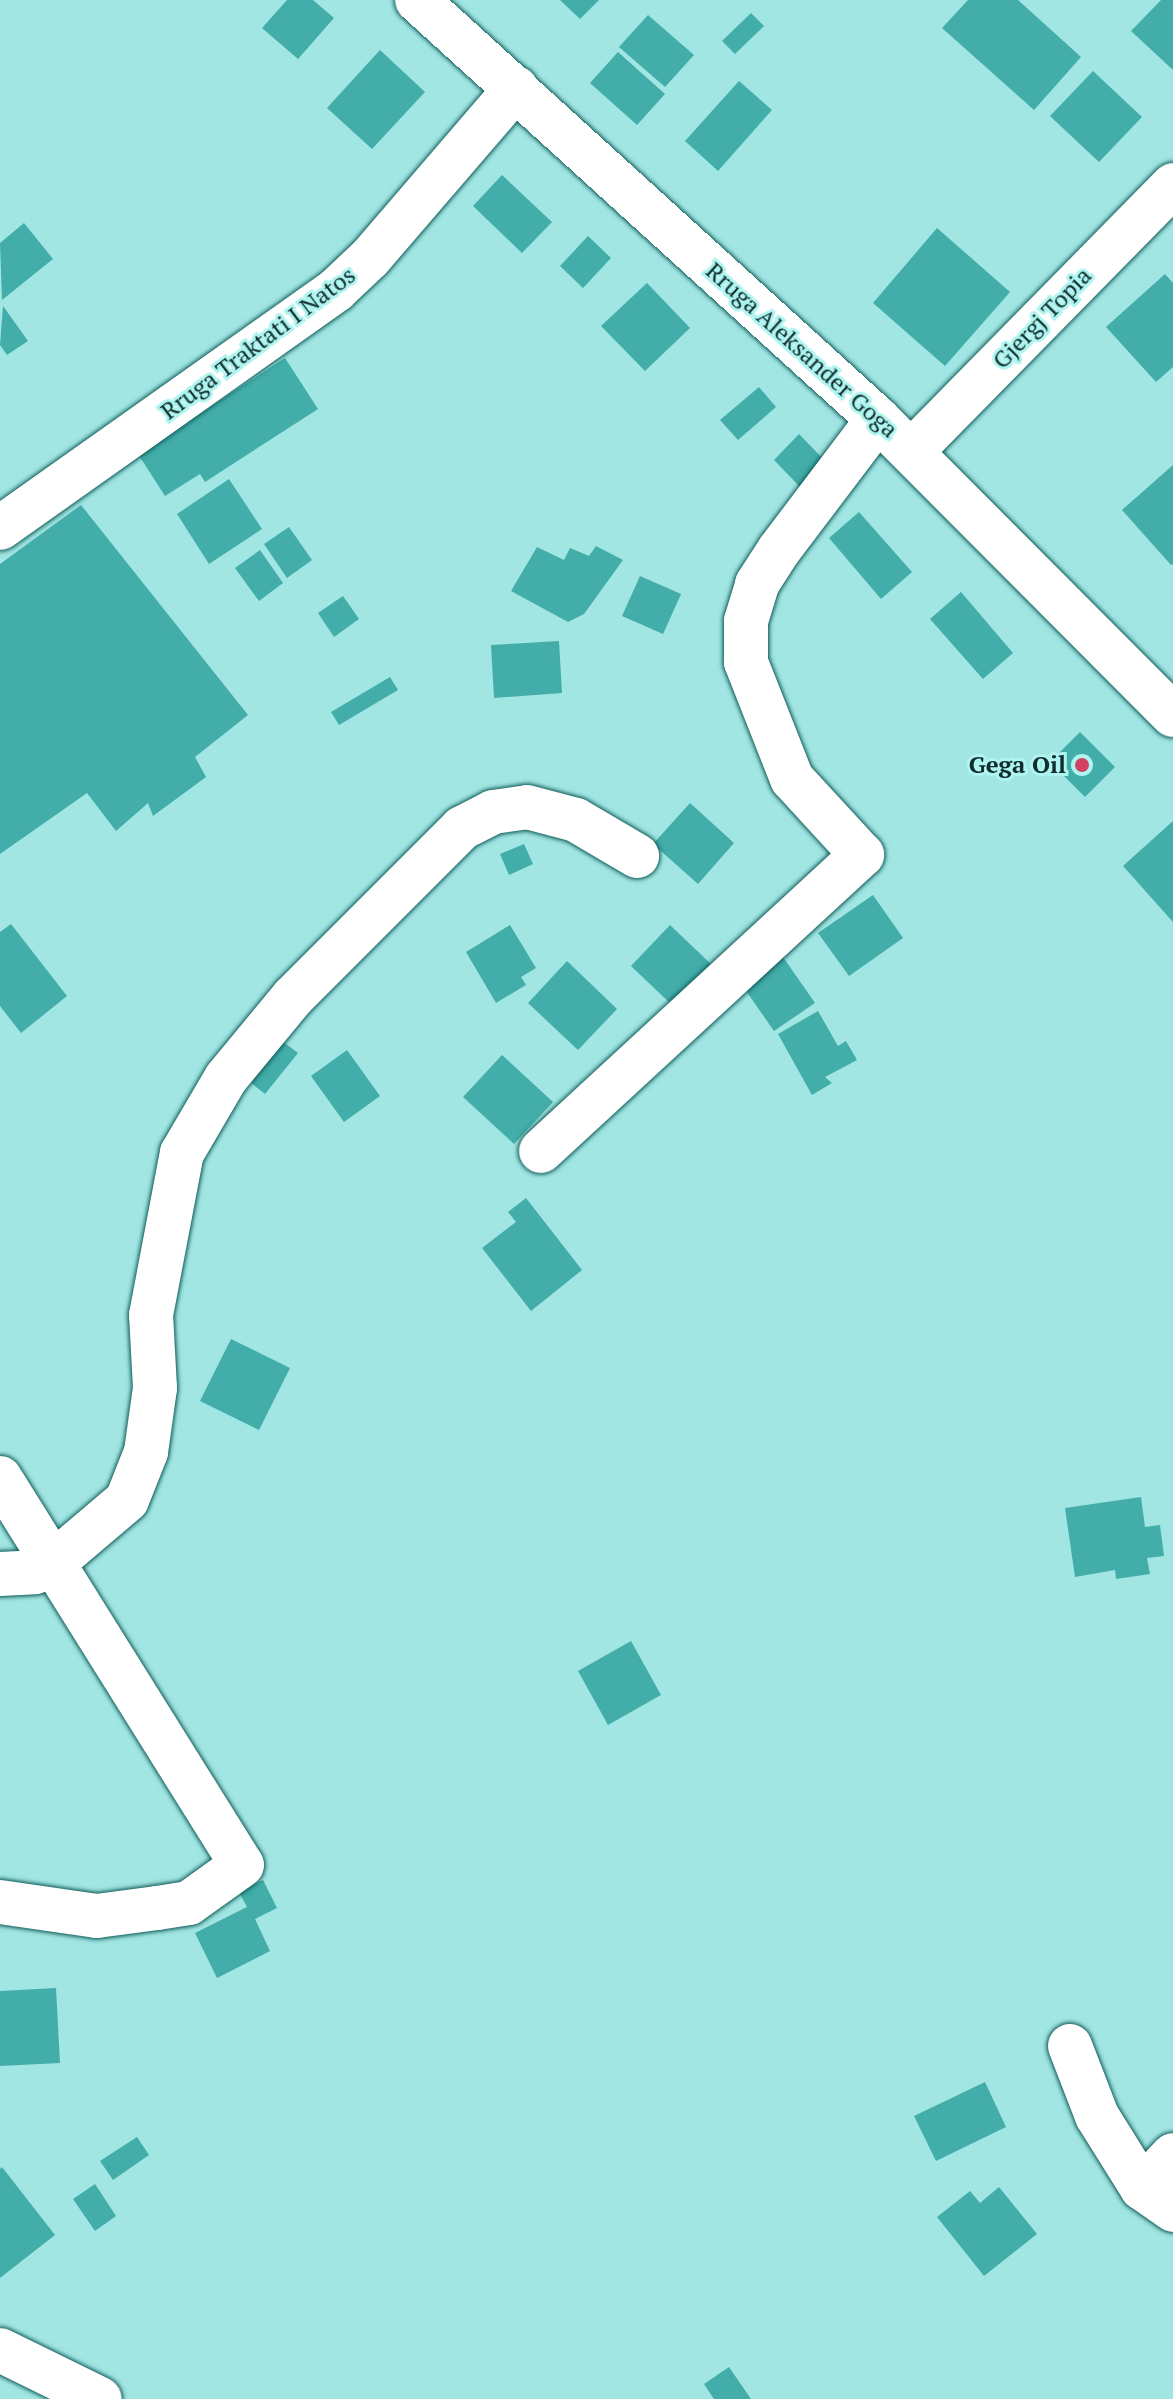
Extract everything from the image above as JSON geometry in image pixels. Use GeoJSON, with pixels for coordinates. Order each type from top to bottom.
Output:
{"type":"FeatureCollection","features":[{"type":"Feature","properties":{"kind":"street","name":"Rruga Aleksander Goga"},"geometry":{"type":"LineString","coordinates":[[417,0],[912,451],[1173,715]]}},
{"type":"Feature","properties":{"kind":"street","name":"Rruga Traktati I Natos"},"geometry":{"type":"LineString","coordinates":[[0,528],[336,290],[370,258],[516,88]]}},
{"type":"Feature","properties":{"kind":"street","name":"Gjergj Topia"},"geometry":{"type":"LineString","coordinates":[[912,451],[1173,185]]}},
{"type":"Feature","properties":{"kind":"street"},"geometry":{"type":"LineString","coordinates":[[541,1151],[862,855],[792,779],[746,662],[746,621],[757,584],[779,550],[878,419]]}},
{"type":"Feature","properties":{"kind":"street"},"geometry":{"type":"LineString","coordinates":[[0,1574],[35,1572],[53,1563],[127,1500],[146,1452],[155,1388],[151,1315],[182,1153],[226,1078],[293,997],[462,828],[493,812],[527,807],[576,820],[637,856]]}},
{"type":"Feature","properties":{"kind":"street"},"geometry":{"type":"LineString","coordinates":[[0,1478],[242,1865],[189,1903],[157,1908],[97,1916],[0,1902]]}},
{"type":"Feature","properties":{"kind":"street"},"geometry":{"type":"LineString","coordinates":[[1070,2046],[1097,2116],[1158,2199]]}},
{"type":"Feature","properties":{"kind":"street"},"geometry":{"type":"LineString","coordinates":[[1158,2199],[1173,2155]]}},
{"type":"Feature","properties":{"kind":"street"},"geometry":{"type":"LineString","coordinates":[[0,2350],[100,2399]]}},
{"type":"Feature","properties":{"kind":"building"},"geometry":{"type":"Polygon","coordinates":[[[287,0],[313,0],[334,18],[298,59],[262,28],[287,0]]]}},
{"type":"Feature","properties":{"kind":"building"},"geometry":{"type":"Polygon","coordinates":[[[560,0],[599,0],[580,19],[560,0]]]}},
{"type":"Feature","properties":{"kind":"building"},"geometry":{"type":"Polygon","coordinates":[[[968,0],[1018,0],[1081,57],[1034,110],[942,28],[968,0]]]}},
{"type":"Feature","properties":{"kind":"building"},"geometry":{"type":"Polygon","coordinates":[[[1161,0],[1173,0],[1173,70],[1131,31],[1161,0]]]}},
{"type":"Feature","properties":{"kind":"building"},"geometry":{"type":"Polygon","coordinates":[[[751,13],[764,26],[735,54],[722,41],[751,13]]]}},
{"type":"Feature","properties":{"kind":"building"},"geometry":{"type":"Polygon","coordinates":[[[648,15],[694,55],[665,87],[619,47],[648,15]]]}},
{"type":"Feature","properties":{"kind":"building"},"geometry":{"type":"Polygon","coordinates":[[[380,50],[425,92],[372,149],[327,108],[380,50]]]}},
{"type":"Feature","properties":{"kind":"building"},"geometry":{"type":"Polygon","coordinates":[[[618,52],[665,94],[637,125],[590,83],[618,52]]]}},
{"type":"Feature","properties":{"kind":"building"},"geometry":{"type":"Polygon","coordinates":[[[1093,71],[1142,117],[1099,162],[1050,116],[1093,71]]]}},
{"type":"Feature","properties":{"kind":"building"},"geometry":{"type":"Polygon","coordinates":[[[739,81],[772,110],[718,171],[685,141],[739,81]]]}},
{"type":"Feature","properties":{"kind":"building"},"geometry":{"type":"Polygon","coordinates":[[[502,175],[552,222],[522,253],[473,206],[502,175]]]}},
{"type":"Feature","properties":{"kind":"building"},"geometry":{"type":"Polygon","coordinates":[[[24,223],[53,259],[2,300],[0,243],[24,223]]]}},
{"type":"Feature","properties":{"kind":"building"},"geometry":{"type":"Polygon","coordinates":[[[937,228],[1010,292],[945,366],[873,303],[937,228]]]}},
{"type":"Feature","properties":{"kind":"building"},"geometry":{"type":"Polygon","coordinates":[[[588,236],[611,258],[583,288],[560,266],[588,236]]]}},
{"type":"Feature","properties":{"kind":"building"},"geometry":{"type":"Polygon","coordinates":[[[1165,274],[1173,283],[1173,367],[1156,382],[1106,327],[1165,274]]]}},
{"type":"Feature","properties":{"kind":"building"},"geometry":{"type":"Polygon","coordinates":[[[647,283],[690,328],[645,371],[601,326],[647,283]]]}},
{"type":"Feature","properties":{"kind":"building"},"geometry":{"type":"Polygon","coordinates":[[[3,306],[28,341],[7,355],[0,345],[3,306]]]}},
{"type":"Feature","properties":{"kind":"building"},"geometry":{"type":"Polygon","coordinates":[[[285,358],[318,409],[205,482],[200,474],[165,496],[138,454],[285,358]]]}},
{"type":"Feature","properties":{"kind":"building"},"geometry":{"type":"Polygon","coordinates":[[[759,387],[776,407],[738,440],[720,420],[759,387]]]}},
{"type":"Feature","properties":{"kind":"building"},"geometry":{"type":"Polygon","coordinates":[[[799,434],[827,463],[802,489],[774,460],[799,434]]]}},
{"type":"Feature","properties":{"kind":"building"},"geometry":{"type":"Polygon","coordinates":[[[1173,465],[1173,564],[1171,565],[1122,510],[1173,465]]]}},
{"type":"Feature","properties":{"kind":"building"},"geometry":{"type":"Polygon","coordinates":[[[229,479],[262,529],[209,564],[177,514],[229,479]]]}},
{"type":"Feature","properties":{"kind":"building"},"geometry":{"type":"Polygon","coordinates":[[[81,505],[248,715],[195,757],[206,777],[153,816],[148,803],[116,831],[87,793],[0,854],[0,564],[81,505]]]}},
{"type":"Feature","properties":{"kind":"building"},"geometry":{"type":"Polygon","coordinates":[[[859,512],[912,572],[881,599],[829,538],[859,512]]]}},
{"type":"Feature","properties":{"kind":"building"},"geometry":{"type":"Polygon","coordinates":[[[289,527],[312,560],[287,578],[264,544],[289,527]]]}},
{"type":"Feature","properties":{"kind":"building"},"geometry":{"type":"Polygon","coordinates":[[[596,546],[623,560],[584,614],[568,622],[511,591],[537,547],[564,560],[570,548],[589,556],[596,546]]]}},
{"type":"Feature","properties":{"kind":"building"},"geometry":{"type":"Polygon","coordinates":[[[260,550],[283,583],[259,601],[235,568],[260,550]]]}},
{"type":"Feature","properties":{"kind":"building"},"geometry":{"type":"Polygon","coordinates":[[[640,576],[681,594],[663,634],[622,616],[640,576]]]}},
{"type":"Feature","properties":{"kind":"building"},"geometry":{"type":"Polygon","coordinates":[[[961,592],[1013,653],[983,679],[930,619],[961,592]]]}},
{"type":"Feature","properties":{"kind":"building"},"geometry":{"type":"Polygon","coordinates":[[[343,596],[359,619],[334,637],[318,613],[343,596]]]}},
{"type":"Feature","properties":{"kind":"building"},"geometry":{"type":"Polygon","coordinates":[[[559,641],[562,693],[494,698],[491,645],[559,641]]]}},
{"type":"Feature","properties":{"kind":"building"},"geometry":{"type":"Polygon","coordinates":[[[390,677],[398,690],[339,725],[331,712],[390,677]]]}},
{"type":"Feature","properties":{"kind":"building","name":"Gega Oil"},"geometry":{"type":"Polygon","coordinates":[[[1080,732],[1115,767],[1085,797],[1050,762],[1080,732]]]}},
{"type":"Feature","properties":{"kind":"building"},"geometry":{"type":"Polygon","coordinates":[[[690,803],[734,843],[698,884],[653,844],[690,803]]]}},
{"type":"Feature","properties":{"kind":"building"},"geometry":{"type":"Polygon","coordinates":[[[1173,821],[1173,922],[1123,866],[1173,821]]]}},
{"type":"Feature","properties":{"kind":"building"},"geometry":{"type":"Polygon","coordinates":[[[524,844],[533,864],[509,875],[500,854],[524,844]]]}},
{"type":"Feature","properties":{"kind":"building"},"geometry":{"type":"Polygon","coordinates":[[[873,895],[903,938],[849,976],[818,933],[873,895]]]}},
{"type":"Feature","properties":{"kind":"building"},"geometry":{"type":"Polygon","coordinates":[[[11,924],[67,996],[21,1033],[0,1006],[0,932],[11,924]]]}},
{"type":"Feature","properties":{"kind":"building"},"geometry":{"type":"Polygon","coordinates":[[[510,925],[536,968],[521,977],[526,985],[496,1003],[466,952],[510,925]]]}},
{"type":"Feature","properties":{"kind":"building"},"geometry":{"type":"Polygon","coordinates":[[[670,925],[712,965],[673,1006],[631,966],[670,925]]]}},
{"type":"Feature","properties":{"kind":"building"},"geometry":{"type":"Polygon","coordinates":[[[783,957],[815,1003],[774,1031],[742,985],[783,957]]]}},
{"type":"Feature","properties":{"kind":"building"},"geometry":{"type":"Polygon","coordinates":[[[567,961],[617,1009],[578,1050],[528,1003],[567,961]]]}},
{"type":"Feature","properties":{"kind":"building"},"geometry":{"type":"Polygon","coordinates":[[[818,1011],[838,1046],[846,1041],[857,1060],[825,1077],[832,1083],[812,1095],[778,1034],[818,1011]]]}},
{"type":"Feature","properties":{"kind":"building"},"geometry":{"type":"Polygon","coordinates":[[[278,1038],[298,1053],[265,1094],[245,1078],[278,1038]]]}},
{"type":"Feature","properties":{"kind":"building"},"geometry":{"type":"Polygon","coordinates":[[[347,1050],[380,1096],[344,1122],[311,1076],[347,1050]]]}},
{"type":"Feature","properties":{"kind":"building"},"geometry":{"type":"Polygon","coordinates":[[[502,1055],[553,1102],[514,1144],[463,1097],[502,1055]]]}},
{"type":"Feature","properties":{"kind":"building"},"geometry":{"type":"Polygon","coordinates":[[[526,1198],[582,1270],[531,1311],[482,1248],[516,1222],[508,1212],[526,1198]]]}},
{"type":"Feature","properties":{"kind":"building"},"geometry":{"type":"Polygon","coordinates":[[[231,1339],[290,1368],[259,1430],[200,1401],[231,1339]]]}},
{"type":"Feature","properties":{"kind":"building"},"geometry":{"type":"Polygon","coordinates":[[[1141,1497],[1145,1527],[1160,1525],[1164,1556],[1147,1558],[1150,1574],[1116,1579],[1115,1570],[1075,1577],[1065,1508],[1141,1497]]]}},
{"type":"Feature","properties":{"kind":"building"},"geometry":{"type":"Polygon","coordinates":[[[631,1641],[661,1695],[608,1725],[578,1671],[631,1641]]]}},
{"type":"Feature","properties":{"kind":"building"},"geometry":{"type":"Polygon","coordinates":[[[263,1880],[277,1908],[255,1919],[270,1951],[217,1978],[195,1933],[247,1907],[239,1892],[263,1880]]]}},
{"type":"Feature","properties":{"kind":"building"},"geometry":{"type":"Polygon","coordinates":[[[56,1988],[60,2063],[0,2066],[0,1991],[56,1988]]]}},
{"type":"Feature","properties":{"kind":"building"},"geometry":{"type":"Polygon","coordinates":[[[985,2082],[1006,2127],[936,2161],[914,2116],[985,2082]]]}},
{"type":"Feature","properties":{"kind":"building"},"geometry":{"type":"Polygon","coordinates":[[[137,2137],[149,2155],[113,2180],[100,2161],[137,2137]]]}},
{"type":"Feature","properties":{"kind":"building"},"geometry":{"type":"Polygon","coordinates":[[[2,2167],[55,2235],[0,2278],[0,2169],[2,2167]]]}},
{"type":"Feature","properties":{"kind":"building"},"geometry":{"type":"Polygon","coordinates":[[[95,2184],[116,2216],[95,2231],[73,2199],[95,2184]]]}},
{"type":"Feature","properties":{"kind":"building"},"geometry":{"type":"Polygon","coordinates":[[[999,2187],[1037,2234],[984,2276],[937,2217],[970,2191],[980,2203],[999,2187]]]}},
{"type":"Feature","properties":{"kind":"building"},"geometry":{"type":"Polygon","coordinates":[[[729,2367],[751,2399],[714,2399],[704,2384],[729,2367]]]}},
{"type":"Feature","properties":{"kind":"place","name":"Gega Oil"},"geometry":{"type":"Point","coordinates":[1082,765]}}]}
